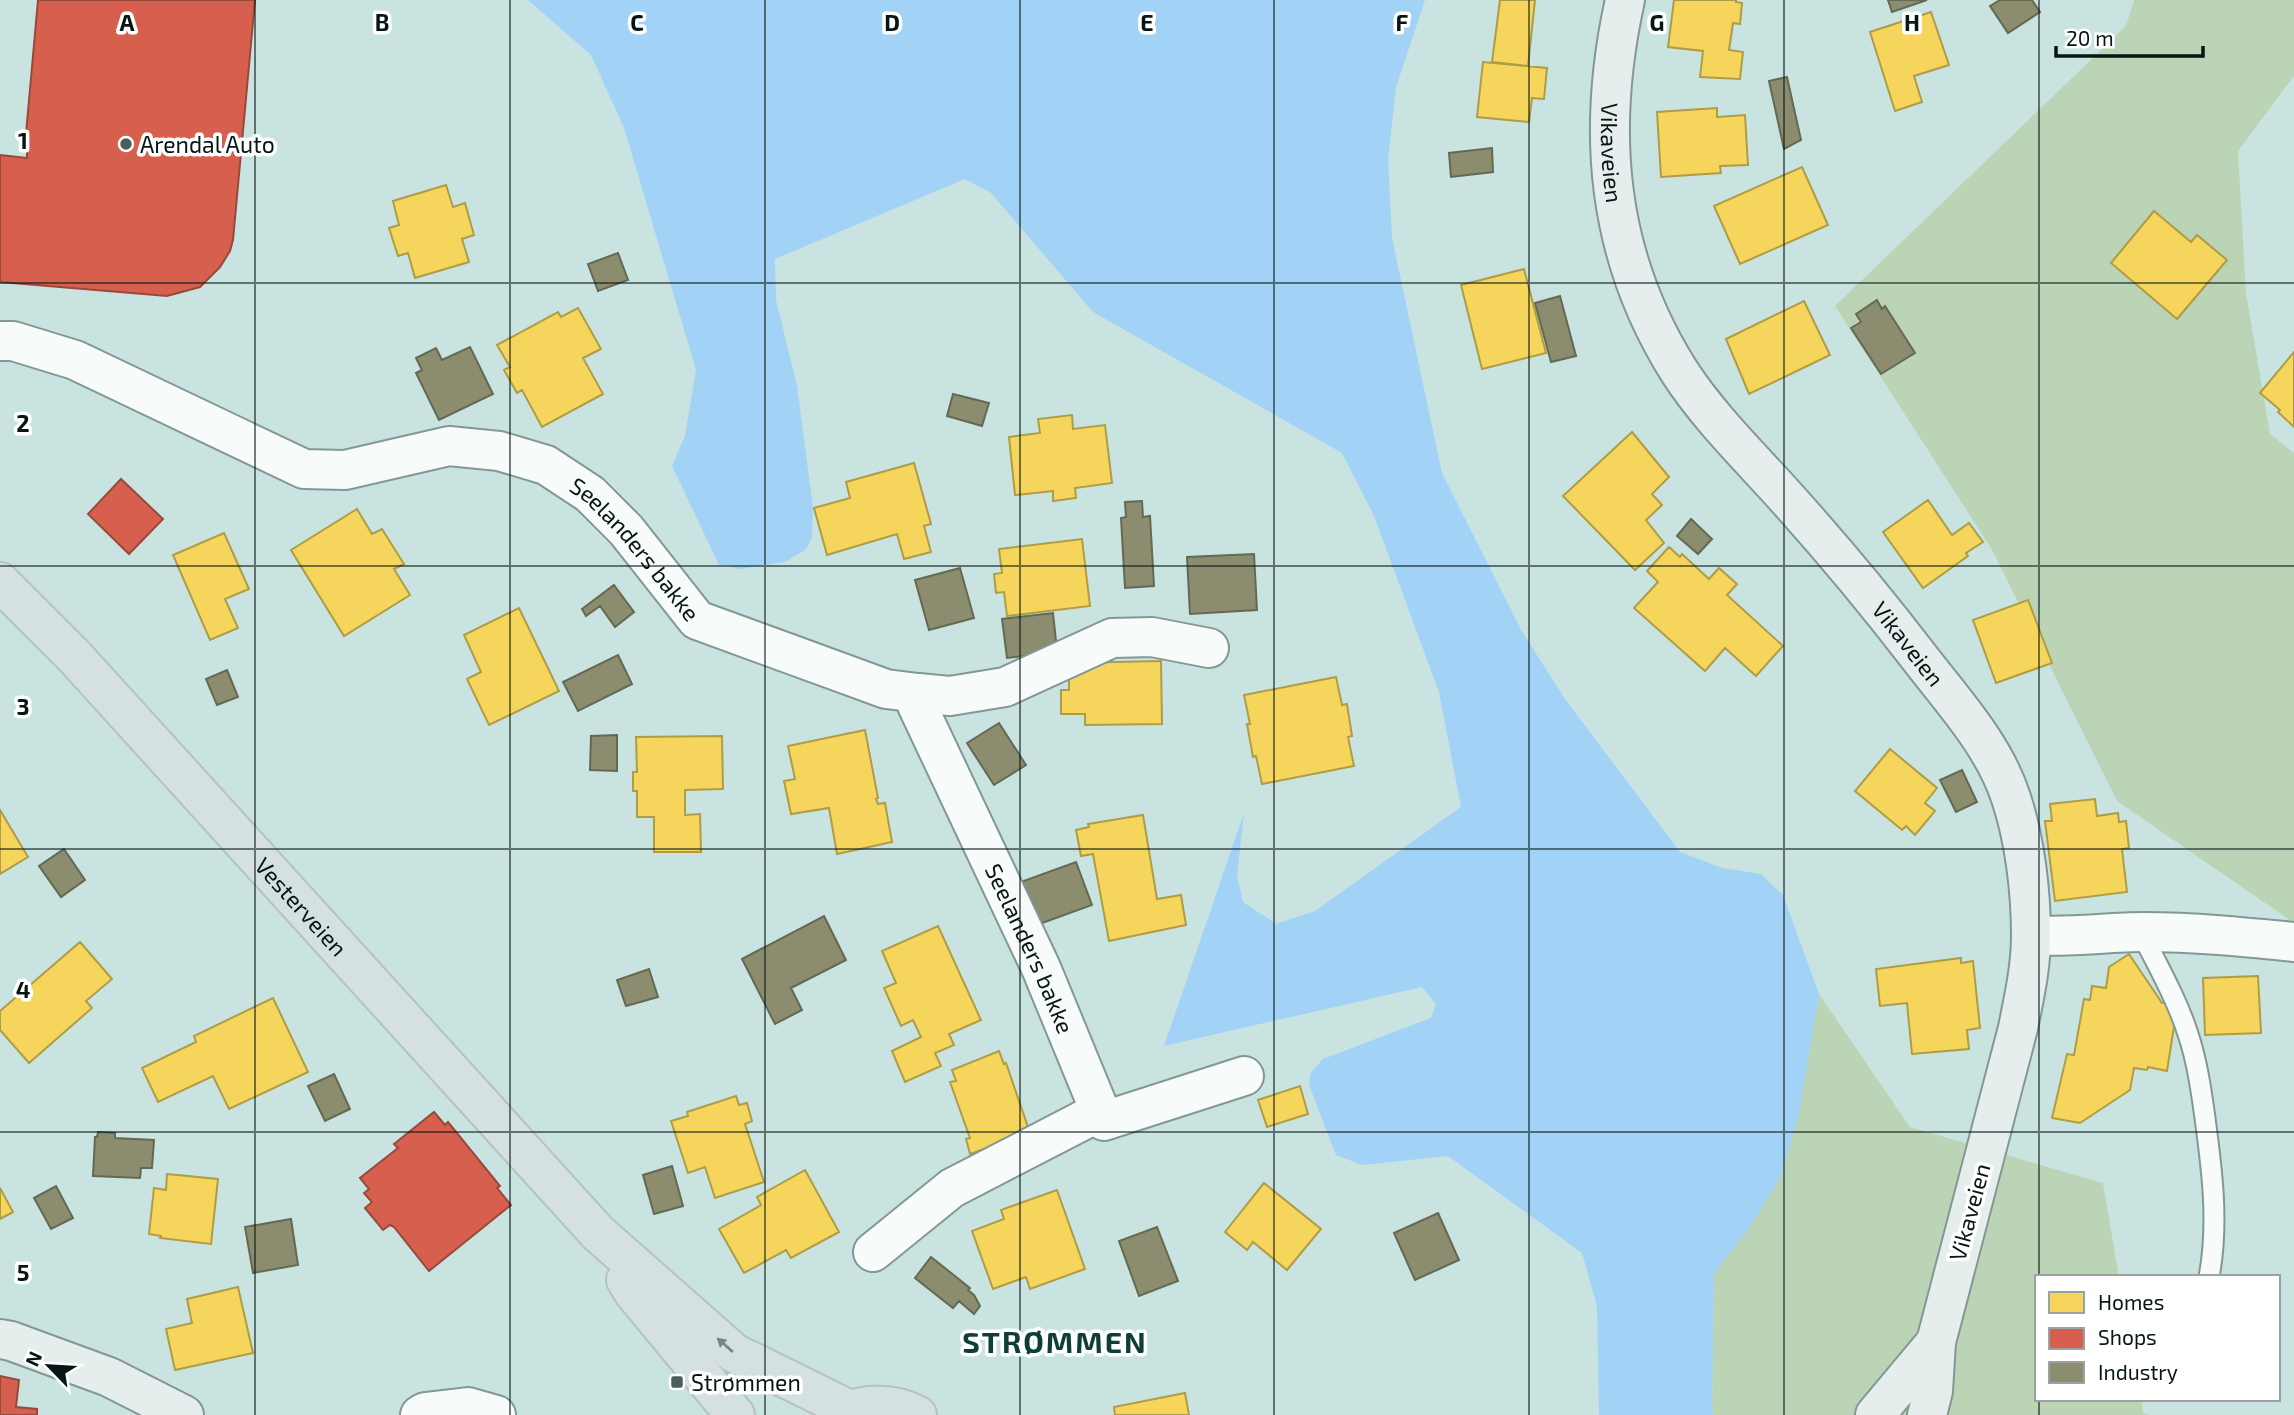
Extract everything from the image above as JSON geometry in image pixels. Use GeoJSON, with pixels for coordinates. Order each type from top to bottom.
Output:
{"type":"FeatureCollection","features":[{"type":"Feature","properties":{"kind":"main road","name":"Vikaveien"},"geometry":{"type":"LineString","coordinates":[[1625,0],[1616,42],[1608,112],[1613,195],[1626,254],[1651,321],[1679,371],[1710,413],[1804,517],[1973,727],[1995,762],[2011,795],[2023,841],[2031,935],[2028,980],[2018,1028],[1936,1342],[1933,1391],[1927,1415]]}},
{"type":"Feature","properties":{"kind":"main road","name":"Vesterveien"},"geometry":{"type":"LineString","coordinates":[[0,582],[74,656],[598,1233],[734,1353],[845,1412]]}},
{"type":"Feature","properties":{"kind":"main road","name":"Vesterveien"},"geometry":{"type":"LineString","coordinates":[[598,1233],[634,1293],[735,1415]]}},
{"type":"Feature","properties":{"kind":"main road"},"geometry":{"type":"LineString","coordinates":[[0,1339],[109,1377],[184,1415]]}},
{"type":"Feature","properties":{"kind":"main road","name":"Vikaveien"},"geometry":{"type":"LineString","coordinates":[[1874,1415],[1936,1342]]}},
{"type":"Feature","properties":{"kind":"main road"},"geometry":{"type":"LineString","coordinates":[[845,1412],[879,1405],[906,1409],[917,1415]]}},
{"type":"Feature","properties":{"kind":"street","name":"Seelanders bakke"},"geometry":{"type":"LineString","coordinates":[[0,341],[13,341],[75,359],[304,469],[345,470],[450,446],[499,451],[546,465],[590,494],[626,530],[697,620],[886,689],[918,692],[916,703],[1041,968],[1099,1112]]}},
{"type":"Feature","properties":{"kind":"street"},"geometry":{"type":"LineString","coordinates":[[918,692],[950,696],[1004,687],[1112,638],[1152,637],[1209,648]]}},
{"type":"Feature","properties":{"kind":"street"},"geometry":{"type":"LineString","coordinates":[[2031,935],[2057,937],[2141,932],[2222,934],[2294,942]]}},
{"type":"Feature","properties":{"kind":"street"},"geometry":{"type":"LineString","coordinates":[[873,1252],[952,1188],[1099,1112],[1104,1121],[1244,1076]]}},
{"type":"Feature","properties":{"kind":"street"},"geometry":{"type":"LineString","coordinates":[[420,1415],[425,1412],[468,1407],[496,1415]]}},
{"type":"Feature","properties":{"kind":"lane"},"geometry":{"type":"LineString","coordinates":[[2141,932],[2180,1013],[2199,1079],[2209,1148],[2215,1228],[2209,1275]]}},
{"type":"Feature","properties":{"kind":"green space"},"geometry":{"type":"Polygon","coordinates":[[[2134,0],[2294,0],[2294,76],[2238,151],[2246,293],[2270,434],[2294,453],[2294,923],[2117,801],[1991,548],[1835,306],[2126,26],[2134,0]]]}},
{"type":"Feature","properties":{"kind":"green space"},"geometry":{"type":"Polygon","coordinates":[[[1819,994],[1910,1127],[2103,1183],[2119,1275],[2035,1275],[2035,1401],[2141,1401],[2143,1413],[2150,1415],[1714,1415],[1714,1274],[1750,1227],[1781,1176],[1798,1118],[1819,994]]]}},
{"type":"Feature","properties":{"kind":"water"},"geometry":{"type":"Polygon","coordinates":[[[528,0],[1425,0],[1396,87],[1388,159],[1392,238],[1442,473],[1521,630],[1565,699],[1680,852],[1722,868],[1761,874],[1783,895],[1819,994],[1798,1118],[1781,1176],[1750,1227],[1714,1274],[1714,1415],[1599,1415],[1597,1306],[1582,1253],[1448,1156],[1362,1165],[1336,1155],[1309,1085],[1310,1074],[1323,1059],[1431,1018],[1436,1004],[1422,987],[1164,1046],[1244,813],[1237,876],[1243,902],[1276,924],[1315,911],[1461,807],[1439,692],[1374,516],[1342,453],[1093,312],[991,193],[965,179],[775,259],[776,300],[797,386],[813,507],[812,538],[805,550],[785,562],[740,569],[719,565],[672,466],[685,436],[696,370],[624,128],[591,55],[528,0]]]}},
{"type":"Feature","properties":{"kind":"building: Homes"},"geometry":{"type":"Polygon","coordinates":[[[1500,0],[1535,0],[1528,66],[1492,62],[1500,0]]]}},
{"type":"Feature","properties":{"kind":"building: Homes"},"geometry":{"type":"Polygon","coordinates":[[[1674,0],[1736,0],[1742,3],[1740,24],[1733,23],[1729,50],[1743,52],[1740,79],[1700,77],[1703,51],[1668,47],[1674,0]]]}},
{"type":"Feature","properties":{"kind":"building: Homes"},"geometry":{"type":"Polygon","coordinates":[[[1931,12],[1949,65],[1914,76],[1922,102],[1895,111],[1870,32],[1931,12]]]}},
{"type":"Feature","properties":{"kind":"building: Homes"},"geometry":{"type":"Polygon","coordinates":[[[1483,62],[1547,68],[1544,99],[1532,98],[1529,122],[1477,117],[1483,62]]]}},
{"type":"Feature","properties":{"kind":"building: Homes"},"geometry":{"type":"Polygon","coordinates":[[[1717,108],[1717,117],[1745,115],[1748,165],[1720,166],[1721,173],[1661,177],[1657,112],[1717,108]]]}},
{"type":"Feature","properties":{"kind":"building: Homes"},"geometry":{"type":"Polygon","coordinates":[[[1802,167],[1828,225],[1740,264],[1714,206],[1802,167]]]}},
{"type":"Feature","properties":{"kind":"building: Homes"},"geometry":{"type":"Polygon","coordinates":[[[446,185],[453,207],[465,203],[474,235],[462,239],[469,262],[415,278],[408,253],[398,256],[389,228],[399,225],[393,201],[446,185]]]}},
{"type":"Feature","properties":{"kind":"building: Homes"},"geometry":{"type":"Polygon","coordinates":[[[2154,211],[2191,242],[2197,235],[2227,260],[2177,319],[2111,263],[2154,211]]]}},
{"type":"Feature","properties":{"kind":"building: Homes"},"geometry":{"type":"Polygon","coordinates":[[[1524,269],[1546,353],[1482,369],[1461,285],[1524,269]]]}},
{"type":"Feature","properties":{"kind":"building: Homes"},"geometry":{"type":"Polygon","coordinates":[[[1804,301],[1830,355],[1749,394],[1726,339],[1804,301]]]}},
{"type":"Feature","properties":{"kind":"building: Homes"},"geometry":{"type":"Polygon","coordinates":[[[578,308],[601,349],[583,358],[603,394],[542,427],[522,390],[517,393],[504,370],[510,367],[497,345],[558,312],[561,317],[578,308]]]}},
{"type":"Feature","properties":{"kind":"building: Homes"},"geometry":{"type":"Polygon","coordinates":[[[2294,352],[2294,427],[2278,412],[2280,410],[2260,393],[2294,352]]]}},
{"type":"Feature","properties":{"kind":"building: Homes"},"geometry":{"type":"Polygon","coordinates":[[[1072,415],[1073,429],[1105,425],[1112,483],[1075,488],[1076,498],[1053,501],[1053,491],[1015,495],[1009,437],[1040,433],[1038,419],[1072,415]]]}},
{"type":"Feature","properties":{"kind":"building: Homes"},"geometry":{"type":"Polygon","coordinates":[[[1632,432],[1669,477],[1652,494],[1662,505],[1646,520],[1664,543],[1635,570],[1563,496],[1632,432]]]}},
{"type":"Feature","properties":{"kind":"building: Homes"},"geometry":{"type":"Polygon","coordinates":[[[914,463],[931,524],[924,526],[931,552],[904,559],[897,534],[827,555],[814,508],[850,498],[846,482],[914,463]]]}},
{"type":"Feature","properties":{"kind":"building: Homes"},"geometry":{"type":"Polygon","coordinates":[[[1928,500],[1952,535],[1969,523],[1983,542],[1923,588],[1883,532],[1928,500]]]}},
{"type":"Feature","properties":{"kind":"building: Homes"},"geometry":{"type":"Polygon","coordinates":[[[357,509],[372,534],[382,529],[404,564],[394,569],[410,595],[344,636],[291,550],[357,509]]]}},
{"type":"Feature","properties":{"kind":"building: Homes"},"geometry":{"type":"Polygon","coordinates":[[[224,533],[249,589],[225,599],[238,628],[210,640],[173,555],[224,533]]]}},
{"type":"Feature","properties":{"kind":"building: Homes"},"geometry":{"type":"Polygon","coordinates":[[[1082,539],[1090,606],[1007,616],[1004,592],[996,593],[994,574],[1002,573],[999,549],[1082,539]]]}},
{"type":"Feature","properties":{"kind":"building: Homes"},"geometry":{"type":"Polygon","coordinates":[[[1669,547],[1680,557],[1682,554],[1709,579],[1719,568],[1737,584],[1727,595],[1783,646],[1756,676],[1725,648],[1705,671],[1634,608],[1658,582],[1647,571],[1669,547]]]}},
{"type":"Feature","properties":{"kind":"building: Homes"},"geometry":{"type":"Polygon","coordinates":[[[2028,600],[2052,663],[1996,683],[1973,620],[2028,600]]]}},
{"type":"Feature","properties":{"kind":"building: Homes"},"geometry":{"type":"Polygon","coordinates":[[[519,608],[559,691],[489,725],[467,679],[481,672],[464,635],[519,608]]]}},
{"type":"Feature","properties":{"kind":"building: Homes"},"geometry":{"type":"Polygon","coordinates":[[[1161,661],[1162,724],[1085,725],[1085,714],[1061,714],[1061,690],[1069,690],[1069,663],[1161,661]]]}},
{"type":"Feature","properties":{"kind":"building: Homes"},"geometry":{"type":"Polygon","coordinates":[[[1336,677],[1342,705],[1347,704],[1352,736],[1348,737],[1354,766],[1262,784],[1256,756],[1253,757],[1244,695],[1336,677]]]}},
{"type":"Feature","properties":{"kind":"building: Homes"},"geometry":{"type":"Polygon","coordinates":[[[865,730],[878,798],[876,799],[878,804],[885,803],[892,842],[837,854],[829,808],[791,814],[784,781],[795,779],[788,746],[865,730]]]}},
{"type":"Feature","properties":{"kind":"building: Homes"},"geometry":{"type":"Polygon","coordinates":[[[722,736],[723,789],[685,790],[685,815],[700,814],[701,852],[654,852],[654,817],[637,817],[637,791],[633,791],[633,772],[637,772],[636,737],[722,736]]]}},
{"type":"Feature","properties":{"kind":"building: Homes"},"geometry":{"type":"Polygon","coordinates":[[[1890,749],[1937,788],[1925,803],[1935,811],[1915,835],[1906,826],[1902,830],[1855,791],[1890,749]]]}},
{"type":"Feature","properties":{"kind":"building: Homes"},"geometry":{"type":"Polygon","coordinates":[[[2095,799],[2097,816],[2118,813],[2119,822],[2126,821],[2129,848],[2122,849],[2127,892],[2055,901],[2045,821],[2052,821],[2050,804],[2095,799]]]}},
{"type":"Feature","properties":{"kind":"building: Homes"},"geometry":{"type":"Polygon","coordinates":[[[0,810],[28,857],[0,874],[0,810]]]}},
{"type":"Feature","properties":{"kind":"building: Homes"},"geometry":{"type":"Polygon","coordinates":[[[1143,815],[1157,899],[1181,895],[1186,925],[1109,941],[1093,854],[1081,856],[1076,830],[1089,827],[1088,824],[1143,815]]]}},
{"type":"Feature","properties":{"kind":"building: Homes"},"geometry":{"type":"Polygon","coordinates":[[[938,926],[981,1020],[949,1034],[954,1045],[935,1053],[941,1066],[905,1082],[892,1051],[921,1037],[913,1020],[901,1026],[884,988],[896,983],[882,951],[938,926]]]}},
{"type":"Feature","properties":{"kind":"building: Homes"},"geometry":{"type":"Polygon","coordinates":[[[80,942],[112,979],[86,1001],[92,1008],[29,1063],[0,1030],[0,1011],[80,942]]]}},
{"type":"Feature","properties":{"kind":"building: Homes"},"geometry":{"type":"Polygon","coordinates":[[[2129,954],[2162,1003],[2165,1003],[2171,1014],[2176,1014],[2167,1071],[2148,1067],[2147,1070],[2134,1068],[2130,1090],[2080,1123],[2052,1118],[2067,1054],[2074,1055],[2084,999],[2090,1000],[2092,986],[2106,988],[2109,967],[2129,954]]]}},
{"type":"Feature","properties":{"kind":"building: Homes"},"geometry":{"type":"Polygon","coordinates":[[[1961,958],[1961,963],[1973,961],[1980,1028],[1967,1030],[1969,1049],[1912,1054],[1907,1003],[1880,1006],[1876,969],[1961,958]]]}},
{"type":"Feature","properties":{"kind":"building: Homes"},"geometry":{"type":"Polygon","coordinates":[[[2258,976],[2261,1033],[2205,1035],[2203,978],[2258,976]]]}},
{"type":"Feature","properties":{"kind":"building: Homes"},"geometry":{"type":"Polygon","coordinates":[[[273,998],[308,1072],[229,1109],[213,1076],[158,1102],[142,1068],[196,1042],[194,1036],[273,998]]]}},
{"type":"Feature","properties":{"kind":"building: Homes"},"geometry":{"type":"Polygon","coordinates":[[[999,1051],[1004,1064],[1006,1063],[1030,1133],[970,1154],[966,1139],[970,1138],[950,1082],[956,1081],[952,1070],[999,1051]]]}},
{"type":"Feature","properties":{"kind":"building: Homes"},"geometry":{"type":"Polygon","coordinates":[[[1300,1086],[1308,1114],[1267,1127],[1258,1100],[1300,1086]]]}},
{"type":"Feature","properties":{"kind":"building: Homes"},"geometry":{"type":"Polygon","coordinates":[[[736,1096],[739,1105],[747,1103],[752,1121],[745,1124],[764,1182],[715,1198],[705,1167],[688,1173],[671,1121],[688,1116],[687,1112],[736,1096]]]}},
{"type":"Feature","properties":{"kind":"building: Homes"},"geometry":{"type":"Polygon","coordinates":[[[805,1170],[839,1232],[791,1258],[786,1250],[744,1273],[719,1229],[761,1205],[757,1197],[805,1170]]]}},
{"type":"Feature","properties":{"kind":"building: Homes"},"geometry":{"type":"Polygon","coordinates":[[[167,1174],[218,1179],[211,1244],[160,1238],[161,1236],[149,1234],[154,1188],[166,1190],[167,1174]]]}},
{"type":"Feature","properties":{"kind":"building: Homes"},"geometry":{"type":"Polygon","coordinates":[[[1264,1183],[1321,1229],[1287,1270],[1253,1242],[1247,1250],[1225,1232],[1264,1183]]]}},
{"type":"Feature","properties":{"kind":"building: Homes"},"geometry":{"type":"Polygon","coordinates":[[[0,1188],[13,1212],[0,1219],[0,1188]]]}},
{"type":"Feature","properties":{"kind":"building: Homes"},"geometry":{"type":"Polygon","coordinates":[[[1057,1190],[1085,1269],[1030,1289],[1026,1277],[993,1289],[972,1231],[1004,1219],[1001,1210],[1057,1190]]]}},
{"type":"Feature","properties":{"kind":"building: Homes"},"geometry":{"type":"Polygon","coordinates":[[[238,1287],[253,1353],[175,1370],[166,1329],[192,1323],[187,1299],[238,1287]]]}},
{"type":"Feature","properties":{"kind":"building: Homes"},"geometry":{"type":"Polygon","coordinates":[[[1185,1393],[1189,1415],[1115,1415],[1114,1407],[1185,1393]]]}},
{"type":"Feature","properties":{"kind":"building: Shops"},"geometry":{"type":"Polygon","coordinates":[[[38,0],[255,0],[233,240],[220,267],[200,287],[167,296],[0,282],[0,155],[27,158],[25,145],[38,0]]]}},
{"type":"Feature","properties":{"kind":"building: Shops"},"geometry":{"type":"Polygon","coordinates":[[[121,479],[163,519],[129,554],[88,514],[121,479]]]}},
{"type":"Feature","properties":{"kind":"building: Shops"},"geometry":{"type":"Polygon","coordinates":[[[434,1112],[445,1125],[448,1122],[500,1186],[497,1188],[511,1205],[429,1271],[394,1227],[390,1225],[383,1230],[365,1208],[372,1202],[364,1193],[369,1189],[360,1178],[398,1148],[394,1144],[434,1112]]]}},
{"type":"Feature","properties":{"kind":"building: Shops"},"geometry":{"type":"Polygon","coordinates":[[[0,1376],[19,1380],[16,1407],[37,1409],[37,1415],[0,1415],[0,1376]]]}},
{"type":"Feature","properties":{"kind":"building: Industry"},"geometry":{"type":"Polygon","coordinates":[[[1888,0],[1927,0],[1892,12],[1888,0]]]}},
{"type":"Feature","properties":{"kind":"building: Industry"},"geometry":{"type":"Polygon","coordinates":[[[2000,0],[2032,0],[2040,12],[2008,33],[1990,6],[2000,0]]]}},
{"type":"Feature","properties":{"kind":"building: Industry"},"geometry":{"type":"Polygon","coordinates":[[[1787,77],[1801,140],[1784,149],[1769,81],[1787,77]]]}},
{"type":"Feature","properties":{"kind":"building: Industry"},"geometry":{"type":"Polygon","coordinates":[[[1492,148],[1493,172],[1451,177],[1449,153],[1492,148]]]}},
{"type":"Feature","properties":{"kind":"building: Industry"},"geometry":{"type":"Polygon","coordinates":[[[618,253],[628,280],[598,291],[588,264],[618,253]]]}},
{"type":"Feature","properties":{"kind":"building: Industry"},"geometry":{"type":"Polygon","coordinates":[[[1560,296],[1576,356],[1551,362],[1535,303],[1560,296]]]}},
{"type":"Feature","properties":{"kind":"building: Industry"},"geometry":{"type":"Polygon","coordinates":[[[1877,300],[1882,309],[1885,306],[1915,353],[1881,374],[1851,328],[1861,322],[1856,314],[1877,300]]]}},
{"type":"Feature","properties":{"kind":"building: Industry"},"geometry":{"type":"Polygon","coordinates":[[[470,347],[493,394],[439,420],[416,373],[422,370],[416,358],[436,348],[442,360],[470,347]]]}},
{"type":"Feature","properties":{"kind":"building: Industry"},"geometry":{"type":"Polygon","coordinates":[[[953,394],[989,403],[982,426],[947,416],[953,394]]]}},
{"type":"Feature","properties":{"kind":"building: Industry"},"geometry":{"type":"Polygon","coordinates":[[[1142,501],[1143,517],[1150,516],[1154,586],[1125,588],[1121,518],[1126,517],[1125,502],[1142,501]]]}},
{"type":"Feature","properties":{"kind":"building: Industry"},"geometry":{"type":"Polygon","coordinates":[[[1691,519],[1712,539],[1698,554],[1677,536],[1691,519]]]}},
{"type":"Feature","properties":{"kind":"building: Industry"},"geometry":{"type":"Polygon","coordinates":[[[1254,554],[1257,610],[1190,614],[1187,557],[1254,554]]]}},
{"type":"Feature","properties":{"kind":"building: Industry"},"geometry":{"type":"Polygon","coordinates":[[[960,568],[974,618],[929,630],[915,580],[960,568]]]}},
{"type":"Feature","properties":{"kind":"building: Industry"},"geometry":{"type":"Polygon","coordinates":[[[614,585],[634,612],[615,627],[600,606],[586,616],[582,609],[614,585]]]}},
{"type":"Feature","properties":{"kind":"building: Industry"},"geometry":{"type":"Polygon","coordinates":[[[1053,613],[1056,641],[1040,654],[1007,658],[1002,619],[1053,613]]]}},
{"type":"Feature","properties":{"kind":"building: Industry"},"geometry":{"type":"Polygon","coordinates":[[[618,655],[632,684],[578,711],[563,682],[618,655]]]}},
{"type":"Feature","properties":{"kind":"building: Industry"},"geometry":{"type":"Polygon","coordinates":[[[227,670],[238,697],[217,705],[206,679],[227,670]]]}},
{"type":"Feature","properties":{"kind":"building: Industry"},"geometry":{"type":"Polygon","coordinates":[[[999,723],[1026,765],[994,785],[967,743],[999,723]]]}},
{"type":"Feature","properties":{"kind":"building: Industry"},"geometry":{"type":"Polygon","coordinates":[[[617,735],[617,771],[590,770],[591,736],[617,735]]]}},
{"type":"Feature","properties":{"kind":"building: Industry"},"geometry":{"type":"Polygon","coordinates":[[[1962,770],[1977,802],[1956,812],[1940,780],[1962,770]]]}},
{"type":"Feature","properties":{"kind":"building: Industry"},"geometry":{"type":"Polygon","coordinates":[[[64,849],[85,880],[61,897],[39,866],[64,849]]]}},
{"type":"Feature","properties":{"kind":"building: Industry"},"geometry":{"type":"Polygon","coordinates":[[[1076,862],[1092,905],[1034,926],[1018,883],[1076,862]]]}},
{"type":"Feature","properties":{"kind":"building: Industry"},"geometry":{"type":"Polygon","coordinates":[[[824,916],[846,960],[791,988],[802,1010],[775,1024],[742,959],[824,916]]]}},
{"type":"Feature","properties":{"kind":"building: Industry"},"geometry":{"type":"Polygon","coordinates":[[[649,969],[658,997],[626,1006],[617,980],[649,969]]]}},
{"type":"Feature","properties":{"kind":"building: Industry"},"geometry":{"type":"Polygon","coordinates":[[[334,1074],[350,1109],[325,1121],[308,1086],[334,1074]]]}},
{"type":"Feature","properties":{"kind":"building: Industry"},"geometry":{"type":"Polygon","coordinates":[[[98,1132],[115,1133],[115,1138],[154,1140],[152,1168],[141,1168],[140,1178],[93,1176],[95,1137],[98,1132]]]}},
{"type":"Feature","properties":{"kind":"building: Industry"},"geometry":{"type":"Polygon","coordinates":[[[672,1166],[683,1206],[654,1214],[643,1175],[672,1166]]]}},
{"type":"Feature","properties":{"kind":"building: Industry"},"geometry":{"type":"Polygon","coordinates":[[[56,1186],[73,1218],[51,1229],[34,1198],[56,1186]]]}},
{"type":"Feature","properties":{"kind":"building: Industry"},"geometry":{"type":"Polygon","coordinates":[[[1438,1213],[1459,1260],[1415,1280],[1394,1233],[1438,1213]]]}},
{"type":"Feature","properties":{"kind":"building: Industry"},"geometry":{"type":"Polygon","coordinates":[[[291,1219],[298,1265],[253,1273],[245,1227],[291,1219]]]}},
{"type":"Feature","properties":{"kind":"building: Industry"},"geometry":{"type":"Polygon","coordinates":[[[1157,1227],[1178,1281],[1139,1296],[1119,1241],[1157,1227]]]}},
{"type":"Feature","properties":{"kind":"building: Industry"},"geometry":{"type":"Polygon","coordinates":[[[931,1257],[970,1288],[968,1290],[980,1306],[974,1314],[959,1301],[953,1308],[915,1278],[931,1257]]]}},
{"type":"Feature","properties":{"kind":"place","name":"Arendal Auto"},"geometry":{"type":"Point","coordinates":[126,144]}},
{"type":"Feature","properties":{"kind":"place","name":"Strømmen"},"geometry":{"type":"Point","coordinates":[677,1382]}},
{"type":"Feature","properties":{"kind":"district","name":"STRØMMEN"},"geometry":{"type":"Point","coordinates":[1055,1341]}}]}
